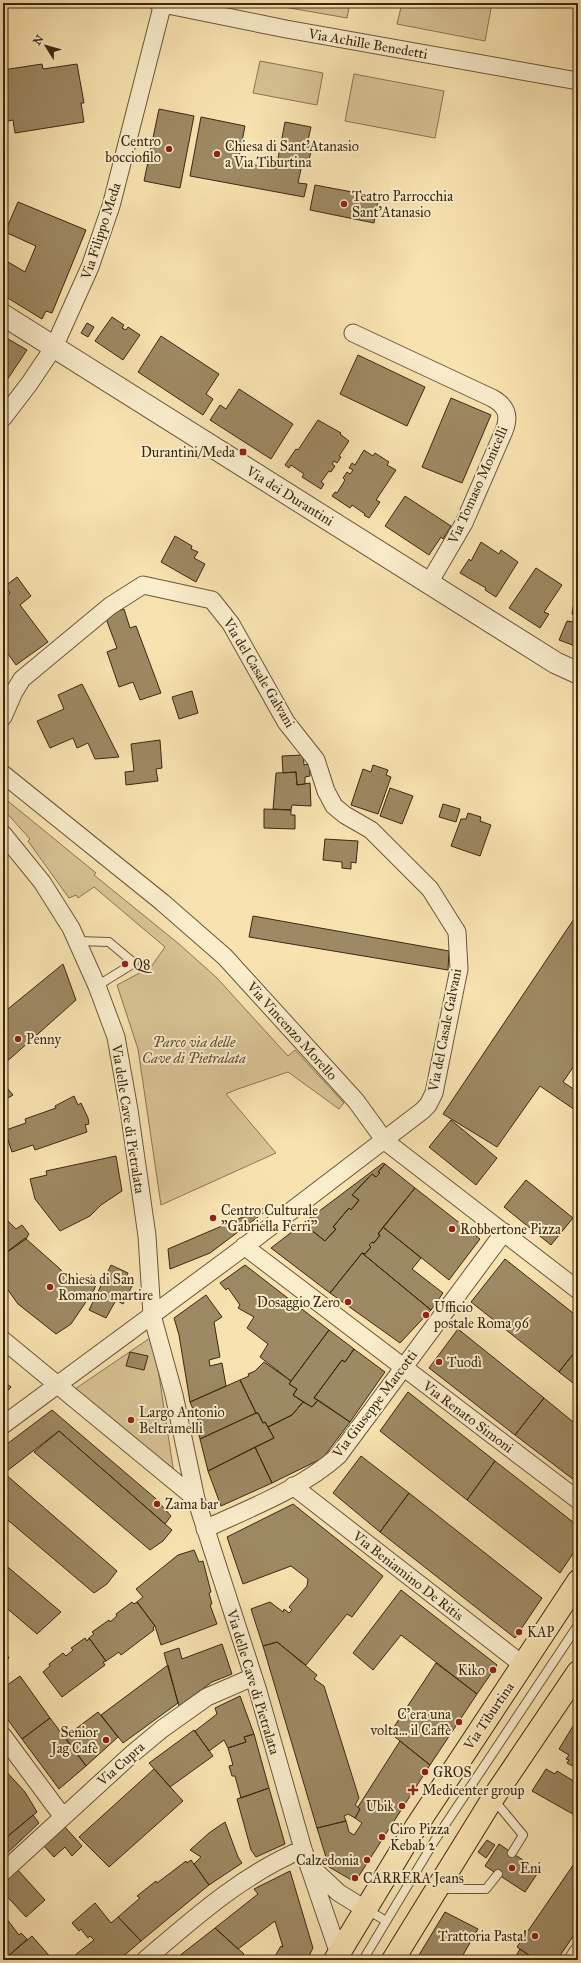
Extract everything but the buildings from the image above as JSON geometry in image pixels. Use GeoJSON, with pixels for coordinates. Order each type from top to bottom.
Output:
{"type":"FeatureCollection","features":[{"type":"Feature","properties":{"kind":"main road","name":"Via Tiburtina"},"geometry":{"type":"LineString","coordinates":[[339,1958],[365,1909],[421,1819],[578,1582]]}},
{"type":"Feature","properties":{"kind":"main road"},"geometry":{"type":"LineString","coordinates":[[393,1960],[435,1889],[493,1798],[575,1683]]}},
{"type":"Feature","properties":{"kind":"street","name":"Via Achille Benedetti"},"geometry":{"type":"LineString","coordinates":[[162,3],[286,29],[578,82]]}},
{"type":"Feature","properties":{"kind":"street","name":"Via Filippo Meda"},"geometry":{"type":"LineString","coordinates":[[3,418],[29,384],[54,347],[99,245],[116,187],[162,3]]}},
{"type":"Feature","properties":{"kind":"street","name":"Via dei Durantini"},"geometry":{"type":"LineString","coordinates":[[3,315],[556,663],[578,673]]}},
{"type":"Feature","properties":{"kind":"street","name":"Via Tomaso Monicelli"},"geometry":{"type":"LineString","coordinates":[[354,333],[492,398],[502,404],[507,411],[507,422],[504,432],[468,515],[429,583]]}},
{"type":"Feature","properties":{"kind":"street","name":"Via del Casale Galvani"},"geometry":{"type":"LineString","coordinates":[[3,717],[14,692],[22,679],[110,606],[143,585],[212,600],[231,624],[286,722],[316,760],[326,791],[334,806],[345,815],[370,830],[430,889],[457,932],[458,969],[434,1093],[428,1105],[385,1141],[152,1315]]}},
{"type":"Feature","properties":{"kind":"street","name":"Via Vincenzo Morello"},"geometry":{"type":"LineString","coordinates":[[3,774],[162,902],[225,957],[356,1101],[385,1141],[578,1290]]}},
{"type":"Feature","properties":{"kind":"street","name":"Via delle Cave di Pietralata"},"geometry":{"type":"LineString","coordinates":[[3,834],[42,882],[62,912],[97,986],[116,1037],[122,1064],[147,1236],[152,1315]]}},
{"type":"Feature","properties":{"kind":"street","name":"Via Giuseppe Marcotti"},"geometry":{"type":"LineString","coordinates":[[205,1529],[293,1486],[327,1466],[338,1456],[504,1232]]}},
{"type":"Feature","properties":{"kind":"street","name":"Via Renato Simoni"},"geometry":{"type":"LineString","coordinates":[[244,1246],[578,1500]]}},
{"type":"Feature","properties":{"kind":"street"},"geometry":{"type":"LineString","coordinates":[[3,1425],[152,1315],[174,1395],[196,1500]]}},
{"type":"Feature","properties":{"kind":"street"},"geometry":{"type":"LineString","coordinates":[[3,1340],[196,1500]]}},
{"type":"Feature","properties":{"kind":"street","name":"Via Beniamino De Ritis"},"geometry":{"type":"LineString","coordinates":[[293,1486],[523,1665]]}},
{"type":"Feature","properties":{"kind":"street","name":"Via delle Cave di Pietralata"},"geometry":{"type":"LineString","coordinates":[[196,1500],[253,1677],[306,1857],[339,1958]]}},
{"type":"Feature","properties":{"kind":"street","name":"Via Cupra"},"geometry":{"type":"LineString","coordinates":[[3,1872],[132,1754],[162,1729],[207,1697],[253,1677]]}},
{"type":"Feature","properties":{"kind":"street"},"geometry":{"type":"LineString","coordinates":[[3,1736],[63,1817]]}},
{"type":"Feature","properties":{"kind":"street"},"geometry":{"type":"LineString","coordinates":[[145,1960],[243,1880],[271,1864],[306,1857],[339,1893],[365,1909]]}},
{"type":"Feature","properties":{"kind":"street"},"geometry":{"type":"LineString","coordinates":[[573,1960],[578,1952]]}},
{"type":"Feature","properties":{"kind":"lane"},"geometry":{"type":"LineString","coordinates":[[77,941],[108,942],[134,963],[97,986]]}},
{"type":"Feature","properties":{"kind":"lane","name":"Via Tiburtina"},"geometry":{"type":"LineString","coordinates":[[362,1960],[435,1840],[578,1625]]}},
{"type":"Feature","properties":{"kind":"lane"},"geometry":{"type":"LineString","coordinates":[[493,1798],[523,1835],[512,1853]]}},
{"type":"Feature","properties":{"kind":"lane"},"geometry":{"type":"LineString","coordinates":[[435,1889],[486,1889],[498,1874]]}},
{"type":"Feature","properties":{"kind":"lane"},"geometry":{"type":"LineString","coordinates":[[365,1909],[386,1921]]}},
{"type":"Feature","properties":{"kind":"green space"},"geometry":{"type":"Polygon","coordinates":[[[261,3],[350,3],[347,18],[261,3]]]}},
{"type":"Feature","properties":{"kind":"green space"},"geometry":{"type":"Polygon","coordinates":[[[402,3],[492,3],[485,41],[397,24],[402,3]]]}},
{"type":"Feature","properties":{"kind":"green space"},"geometry":{"type":"Polygon","coordinates":[[[260,61],[323,73],[317,105],[253,93],[260,61]]]}},
{"type":"Feature","properties":{"kind":"green space"},"geometry":{"type":"Polygon","coordinates":[[[354,74],[444,91],[435,138],[345,121],[354,74]]]}},
{"type":"Feature","properties":{"kind":"green space","name":"Parco via delle Cave di Pietralata"},"geometry":{"type":"Polygon","coordinates":[[[3,797],[96,873],[94,875],[179,944],[217,978],[288,1056],[295,1050],[344,1103],[339,1109],[288,1072],[226,1094],[276,1153],[161,1205],[138,1049],[117,985],[151,967],[165,947],[94,887],[78,898],[76,895],[69,898],[28,841],[30,839],[3,809],[3,797]]]}},
{"type":"Feature","properties":{"kind":"green space"},"geometry":{"type":"Polygon","coordinates":[[[153,1336],[174,1474],[72,1391],[153,1336]]]}},
{"type":"Feature","properties":{"kind":"place","name":"Centro bocciofilo"},"geometry":{"type":"Point","coordinates":[169,149]}},
{"type":"Feature","properties":{"kind":"place","name":"Chiesa di Sant'Atanasio a Via Tiburtina"},"geometry":{"type":"Point","coordinates":[217,154]}},
{"type":"Feature","properties":{"kind":"place","name":"Teatro Parrocchia Sant'Atanasio"},"geometry":{"type":"Point","coordinates":[344,204]}},
{"type":"Feature","properties":{"kind":"place","name":"Durantini/Meda"},"geometry":{"type":"Point","coordinates":[243,452]}},
{"type":"Feature","properties":{"kind":"place","name":"Q8"},"geometry":{"type":"Point","coordinates":[125,964]}},
{"type":"Feature","properties":{"kind":"place","name":"Penny"},"geometry":{"type":"Point","coordinates":[18,1039]}},
{"type":"Feature","properties":{"kind":"place","name":"Centro Culturale \"Gabriella Ferri\""},"geometry":{"type":"Point","coordinates":[213,1218]}},
{"type":"Feature","properties":{"kind":"place","name":"Robbertone Pizza"},"geometry":{"type":"Point","coordinates":[452,1229]}},
{"type":"Feature","properties":{"kind":"place","name":"Chiesa di San Romano martire"},"geometry":{"type":"Point","coordinates":[50,1287]}},
{"type":"Feature","properties":{"kind":"place","name":"Dosaggio Zero"},"geometry":{"type":"Point","coordinates":[348,1302]}},
{"type":"Feature","properties":{"kind":"place","name":"Ufficio postale Roma 96"},"geometry":{"type":"Point","coordinates":[426,1315]}},
{"type":"Feature","properties":{"kind":"place","name":"Tuodì"},"geometry":{"type":"Point","coordinates":[439,1362]}},
{"type":"Feature","properties":{"kind":"place","name":"Largo Antonio Beltramelli"},"geometry":{"type":"Point","coordinates":[131,1420]}},
{"type":"Feature","properties":{"kind":"place","name":"Zama bar"},"geometry":{"type":"Point","coordinates":[157,1504]}},
{"type":"Feature","properties":{"kind":"place","name":"KAP"},"geometry":{"type":"Point","coordinates":[519,1632]}},
{"type":"Feature","properties":{"kind":"place","name":"Kiko"},"geometry":{"type":"Point","coordinates":[493,1670]}},
{"type":"Feature","properties":{"kind":"place","name":"C'era una volta... il Caffè"},"geometry":{"type":"Point","coordinates":[459,1722]}},
{"type":"Feature","properties":{"kind":"place","name":"Senior Jag Cafè"},"geometry":{"type":"Point","coordinates":[106,1740]}},
{"type":"Feature","properties":{"kind":"place","name":"GROS"},"geometry":{"type":"Point","coordinates":[425,1772]}},
{"type":"Feature","properties":{"kind":"place","name":"Medicenter group"},"geometry":{"type":"Point","coordinates":[413,1790]}},
{"type":"Feature","properties":{"kind":"place","name":"Ubik"},"geometry":{"type":"Point","coordinates":[402,1806]}},
{"type":"Feature","properties":{"kind":"place","name":"Ciro Pizza Kebab 2"},"geometry":{"type":"Point","coordinates":[382,1837]}},
{"type":"Feature","properties":{"kind":"place","name":"Calzedonia"},"geometry":{"type":"Point","coordinates":[367,1860]}},
{"type":"Feature","properties":{"kind":"place","name":"Eni"},"geometry":{"type":"Point","coordinates":[512,1868]}},
{"type":"Feature","properties":{"kind":"place","name":"CARRERA Jeans"},"geometry":{"type":"Point","coordinates":[355,1878]}},
{"type":"Feature","properties":{"kind":"place","name":"Trattoria Pasta!"},"geometry":{"type":"Point","coordinates":[535,1936]}}]}
